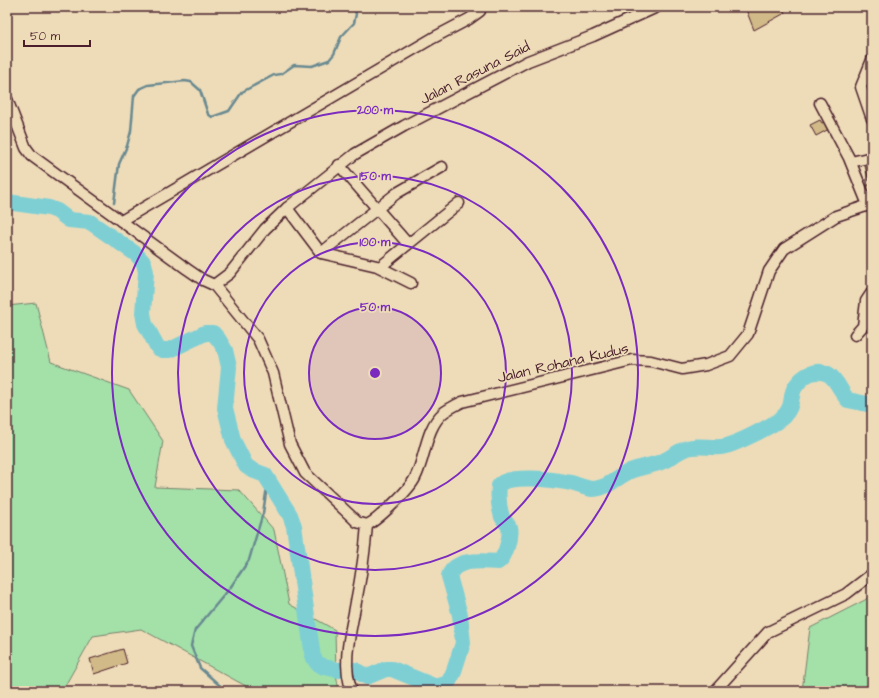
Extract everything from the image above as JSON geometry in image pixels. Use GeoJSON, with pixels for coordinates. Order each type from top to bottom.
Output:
{"type":"FeatureCollection","features":[{"type":"Feature","properties":{"kind":"street"},"geometry":{"type":"LineString","coordinates":[[121,221],[432,38],[469,19],[480,11],[480,7]]}},
{"type":"Feature","properties":{"kind":"street","name":"Jalan Rasuna Said"},"geometry":{"type":"LineString","coordinates":[[214,285],[230,273],[265,229],[287,208],[354,154],[528,61],[594,36],[657,7]]}},
{"type":"Feature","properties":{"kind":"street"},"geometry":{"type":"LineString","coordinates":[[872,60],[861,87],[872,119]]}},
{"type":"Feature","properties":{"kind":"street"},"geometry":{"type":"LineString","coordinates":[[7,99],[26,148],[32,156],[202,280],[214,285],[258,339],[273,373],[290,444],[305,473],[352,517],[358,522],[367,525],[365,550],[348,648],[347,668],[352,691]]}},
{"type":"Feature","properties":{"kind":"street"},"geometry":{"type":"LineString","coordinates":[[820,103],[851,162],[870,204]]}},
{"type":"Feature","properties":{"kind":"street"},"geometry":{"type":"LineString","coordinates":[[851,162],[872,157]]}},
{"type":"Feature","properties":{"kind":"street"},"geometry":{"type":"LineString","coordinates":[[340,165],[408,244]]}},
{"type":"Feature","properties":{"kind":"street"},"geometry":{"type":"LineString","coordinates":[[321,253],[397,193],[442,167]]}},
{"type":"Feature","properties":{"kind":"street"},"geometry":{"type":"LineString","coordinates":[[380,267],[459,203]]}},
{"type":"Feature","properties":{"kind":"street","name":"Jalan Rohana Kudus"},"geometry":{"type":"LineString","coordinates":[[367,525],[376,521],[410,487],[416,477],[432,426],[443,413],[462,402],[632,360],[650,361],[682,369],[706,365],[730,356],[748,334],[769,271],[784,249],[836,216],[870,204]]}},
{"type":"Feature","properties":{"kind":"street"},"geometry":{"type":"LineString","coordinates":[[287,208],[321,253],[380,267],[411,283]]}},
{"type":"Feature","properties":{"kind":"street"},"geometry":{"type":"LineString","coordinates":[[855,335],[863,326],[866,301],[872,292]]}},
{"type":"Feature","properties":{"kind":"street"},"geometry":{"type":"LineString","coordinates":[[715,691],[768,632],[846,594],[872,574]]}},
{"type":"Feature","properties":{"kind":"green space"},"geometry":{"type":"Polygon","coordinates":[[[36,303],[51,362],[129,390],[163,441],[155,487],[239,490],[274,530],[289,604],[335,630],[336,674],[339,691],[255,691],[141,629],[93,636],[62,691],[7,691],[7,306],[36,303]]]}},
{"type":"Feature","properties":{"kind":"green space"},"geometry":{"type":"Polygon","coordinates":[[[872,594],[872,691],[802,691],[810,628],[865,600],[872,594]]]}},
{"type":"Feature","properties":{"kind":"building"},"geometry":{"type":"Polygon","coordinates":[[[553,7],[562,7],[556,11],[553,7]]]}},
{"type":"Feature","properties":{"kind":"building"},"geometry":{"type":"Polygon","coordinates":[[[745,7],[782,7],[785,13],[754,30],[745,7]]]}},
{"type":"Feature","properties":{"kind":"building"},"geometry":{"type":"Polygon","coordinates":[[[820,120],[822,123],[825,122],[829,129],[816,136],[810,125],[820,120]]]}},
{"type":"Feature","properties":{"kind":"building"},"geometry":{"type":"Polygon","coordinates":[[[872,164],[872,180],[869,181],[865,166],[872,164]]]}},
{"type":"Feature","properties":{"kind":"building"},"geometry":{"type":"Polygon","coordinates":[[[872,184],[872,200],[870,200],[865,186],[872,184]]]}},
{"type":"Feature","properties":{"kind":"building"},"geometry":{"type":"Polygon","coordinates":[[[123,649],[127,663],[94,674],[90,659],[123,649]]]}},
{"type":"Feature","properties":{"kind":"waterway"},"geometry":{"type":"LineString","coordinates":[[114,203],[119,164],[127,146],[131,131],[134,96],[139,89],[148,85],[185,81],[191,82],[200,90],[208,114],[212,117],[229,111],[242,92],[274,75],[281,74],[294,65],[312,66],[329,60],[334,54],[341,37],[354,23],[356,14],[354,7]]}},
{"type":"Feature","properties":{"kind":"waterway"},"geometry":{"type":"LineString","coordinates":[[7,202],[49,208],[57,211],[69,220],[90,222],[136,254],[144,263],[146,272],[143,313],[145,324],[158,348],[170,350],[205,333],[213,333],[219,340],[225,350],[229,367],[225,408],[233,440],[246,466],[265,475],[290,515],[294,526],[313,657],[317,663],[324,667],[339,670],[355,670],[367,677],[386,669],[392,669],[436,687],[448,683],[453,674],[463,643],[460,615],[449,576],[452,570],[463,563],[477,561],[498,562],[503,556],[509,541],[508,526],[502,517],[499,506],[499,486],[504,482],[533,478],[555,480],[592,489],[607,485],[630,471],[661,462],[682,450],[698,446],[727,446],[763,430],[783,417],[789,409],[795,387],[802,379],[814,372],[823,372],[831,376],[848,400],[872,405]]}},
{"type":"Feature","properties":{"kind":"waterway"},"geometry":{"type":"LineString","coordinates":[[226,691],[200,668],[191,646],[195,630],[230,588],[249,560],[263,513],[268,480]]}}]}
